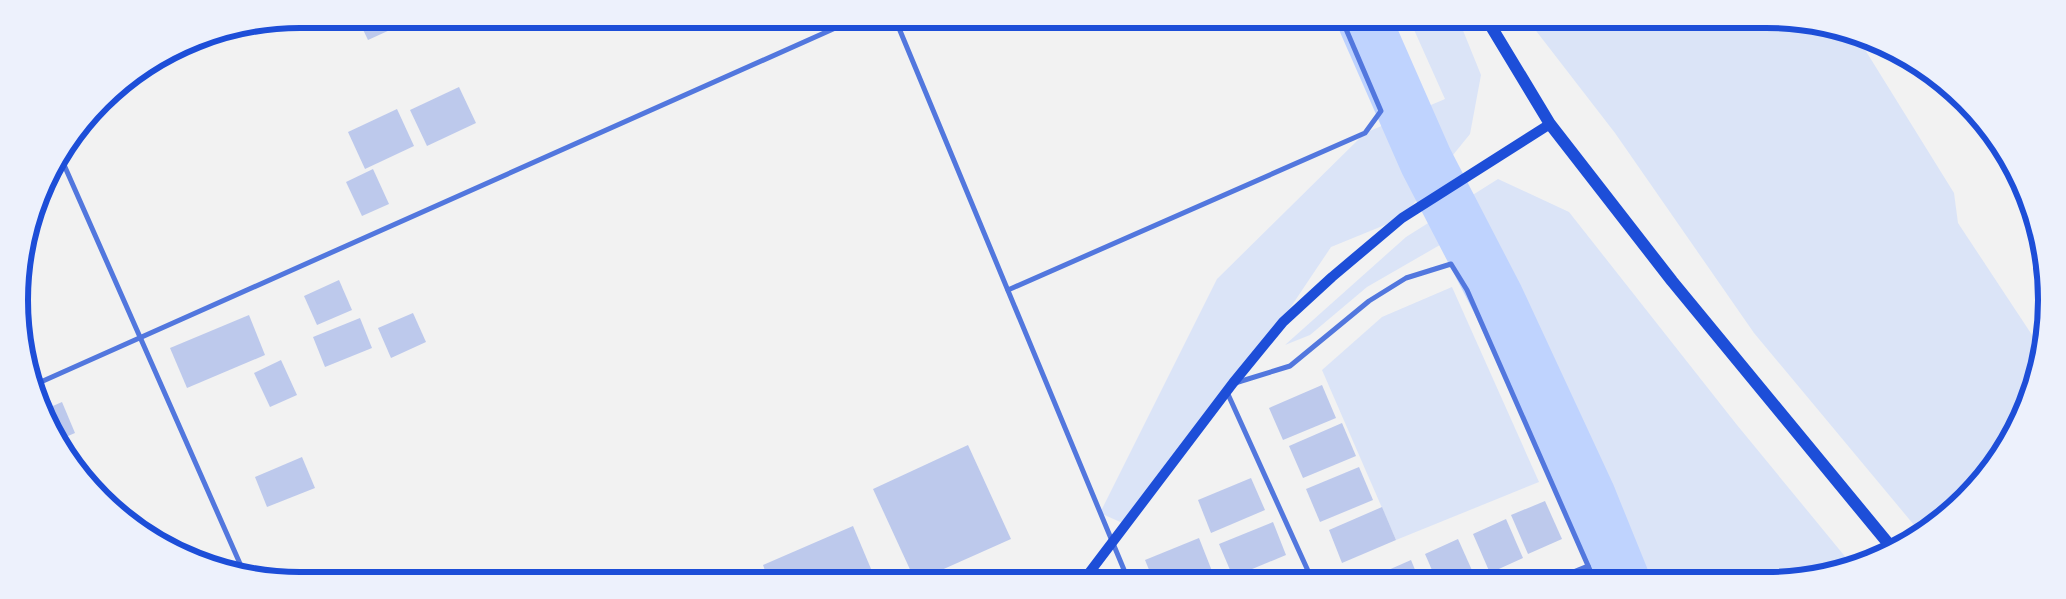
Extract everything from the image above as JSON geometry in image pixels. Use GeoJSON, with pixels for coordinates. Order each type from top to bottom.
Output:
{"type":"FeatureCollection","features":[{"type":"Feature","properties":{"kind":"main road"},"geometry":{"type":"LineString","coordinates":[[1492,28],[1550,124],[1672,281],[1888,543]]}},
{"type":"Feature","properties":{"kind":"main road"},"geometry":{"type":"LineString","coordinates":[[1089,572],[1113,544],[1227,392],[1283,322],[1332,277],[1402,218],[1550,124]]}},
{"type":"Feature","properties":{"kind":"street"},"geometry":{"type":"LineString","coordinates":[[41,382],[834,28]]}},
{"type":"Feature","properties":{"kind":"street"},"geometry":{"type":"LineString","coordinates":[[899,28],[1126,572]]}},
{"type":"Feature","properties":{"kind":"street"},"geometry":{"type":"LineString","coordinates":[[1008,290],[1365,133],[1381,111],[1346,28]]}},
{"type":"Feature","properties":{"kind":"street"},"geometry":{"type":"LineString","coordinates":[[64,164],[242,565]]}},
{"type":"Feature","properties":{"kind":"street"},"geometry":{"type":"LineString","coordinates":[[1234,383],[1290,366],[1369,301],[1406,278],[1451,264],[1466,290],[1590,572]]}},
{"type":"Feature","properties":{"kind":"street"},"geometry":{"type":"LineString","coordinates":[[1227,392],[1309,572]]}},
{"type":"Feature","properties":{"kind":"street"},"geometry":{"type":"LineString","coordinates":[[1573,572],[1588,566]]}},
{"type":"Feature","properties":{"kind":"shaded area"},"geometry":{"type":"Polygon","coordinates":[[[1413,28],[1462,28],[1481,75],[1470,134],[1402,218],[1331,247],[1268,341],[1127,525],[1100,513],[1217,279],[1365,133],[1445,99],[1413,28]]]}},
{"type":"Feature","properties":{"kind":"shaded area"},"geometry":{"type":"Polygon","coordinates":[[[1534,28],[1784,28],[1820,33],[1862,45],[1954,193],[1958,223],[2035,340],[2024,387],[2002,436],[1993,451],[1959,492],[1916,527],[1754,333],[1615,133],[1534,28]]]}},
{"type":"Feature","properties":{"kind":"shaded area"},"geometry":{"type":"Polygon","coordinates":[[[1498,179],[1569,212],[1737,425],[1847,559],[1802,569],[1766,572],[1608,572],[1464,252],[1452,238],[1367,287],[1310,335],[1285,345],[1406,237],[1498,179]]]}},
{"type":"Feature","properties":{"kind":"shaded area"},"geometry":{"type":"Polygon","coordinates":[[[1452,287],[1539,482],[1396,540],[1322,370],[1382,317],[1452,287]]]}},
{"type":"Feature","properties":{"kind":"building"},"geometry":{"type":"Polygon","coordinates":[[[362,28],[394,28],[368,40],[362,28]]]}},
{"type":"Feature","properties":{"kind":"building"},"geometry":{"type":"Polygon","coordinates":[[[459,87],[476,123],[427,146],[410,110],[459,87]]]}},
{"type":"Feature","properties":{"kind":"building"},"geometry":{"type":"Polygon","coordinates":[[[397,109],[414,146],[365,169],[348,132],[397,109]]]}},
{"type":"Feature","properties":{"kind":"building"},"geometry":{"type":"Polygon","coordinates":[[[373,169],[389,204],[362,216],[346,182],[373,169]]]}},
{"type":"Feature","properties":{"kind":"building"},"geometry":{"type":"Polygon","coordinates":[[[339,280],[352,310],[317,325],[304,296],[339,280]]]}},
{"type":"Feature","properties":{"kind":"building"},"geometry":{"type":"Polygon","coordinates":[[[413,313],[426,342],[391,358],[378,328],[413,313]]]}},
{"type":"Feature","properties":{"kind":"building"},"geometry":{"type":"Polygon","coordinates":[[[249,315],[265,355],[187,388],[170,348],[249,315]]]}},
{"type":"Feature","properties":{"kind":"building"},"geometry":{"type":"Polygon","coordinates":[[[360,318],[372,348],[325,367],[313,337],[360,318]]]}},
{"type":"Feature","properties":{"kind":"building"},"geometry":{"type":"Polygon","coordinates":[[[281,360],[297,395],[270,407],[254,373],[281,360]]]}},
{"type":"Feature","properties":{"kind":"building"},"geometry":{"type":"Polygon","coordinates":[[[1322,385],[1336,418],[1283,440],[1269,408],[1322,385]]]}},
{"type":"Feature","properties":{"kind":"building"},"geometry":{"type":"Polygon","coordinates":[[[62,402],[75,433],[65,437],[50,407],[62,402]]]}},
{"type":"Feature","properties":{"kind":"building"},"geometry":{"type":"Polygon","coordinates":[[[1342,423],[1356,456],[1303,478],[1289,446],[1342,423]]]}},
{"type":"Feature","properties":{"kind":"building"},"geometry":{"type":"Polygon","coordinates":[[[968,445],[1011,539],[937,572],[911,572],[873,489],[968,445]]]}},
{"type":"Feature","properties":{"kind":"building"},"geometry":{"type":"Polygon","coordinates":[[[302,457],[315,488],[267,507],[255,477],[302,457]]]}},
{"type":"Feature","properties":{"kind":"building"},"geometry":{"type":"Polygon","coordinates":[[[1359,467],[1373,500],[1320,522],[1306,489],[1359,467]]]}},
{"type":"Feature","properties":{"kind":"building"},"geometry":{"type":"Polygon","coordinates":[[[1251,478],[1265,510],[1211,533],[1198,500],[1251,478]]]}},
{"type":"Feature","properties":{"kind":"building"},"geometry":{"type":"Polygon","coordinates":[[[1545,501],[1562,539],[1528,554],[1511,515],[1545,501]]]}},
{"type":"Feature","properties":{"kind":"building"},"geometry":{"type":"Polygon","coordinates":[[[1382,507],[1396,540],[1342,563],[1329,530],[1382,507]]]}},
{"type":"Feature","properties":{"kind":"building"},"geometry":{"type":"Polygon","coordinates":[[[1506,519],[1523,558],[1490,572],[1473,534],[1506,519]]]}},
{"type":"Feature","properties":{"kind":"building"},"geometry":{"type":"Polygon","coordinates":[[[1273,522],[1286,555],[1245,572],[1231,572],[1219,544],[1273,522]]]}},
{"type":"Feature","properties":{"kind":"building"},"geometry":{"type":"Polygon","coordinates":[[[853,526],[872,572],[766,572],[763,565],[853,526]]]}},
{"type":"Feature","properties":{"kind":"building"},"geometry":{"type":"Polygon","coordinates":[[[1199,538],[1212,571],[1150,572],[1145,560],[1199,538]]]}},
{"type":"Feature","properties":{"kind":"building"},"geometry":{"type":"Polygon","coordinates":[[[1458,539],[1473,572],[1433,572],[1425,554],[1458,539]]]}},
{"type":"Feature","properties":{"kind":"building"},"geometry":{"type":"Polygon","coordinates":[[[1411,560],[1416,572],[1384,572],[1411,560]]]}},
{"type":"Feature","properties":{"kind":"waterway"},"geometry":{"type":"LineString","coordinates":[[1368,28],[1426,161],[1497,298],[1588,494],[1620,572]]}}]}
